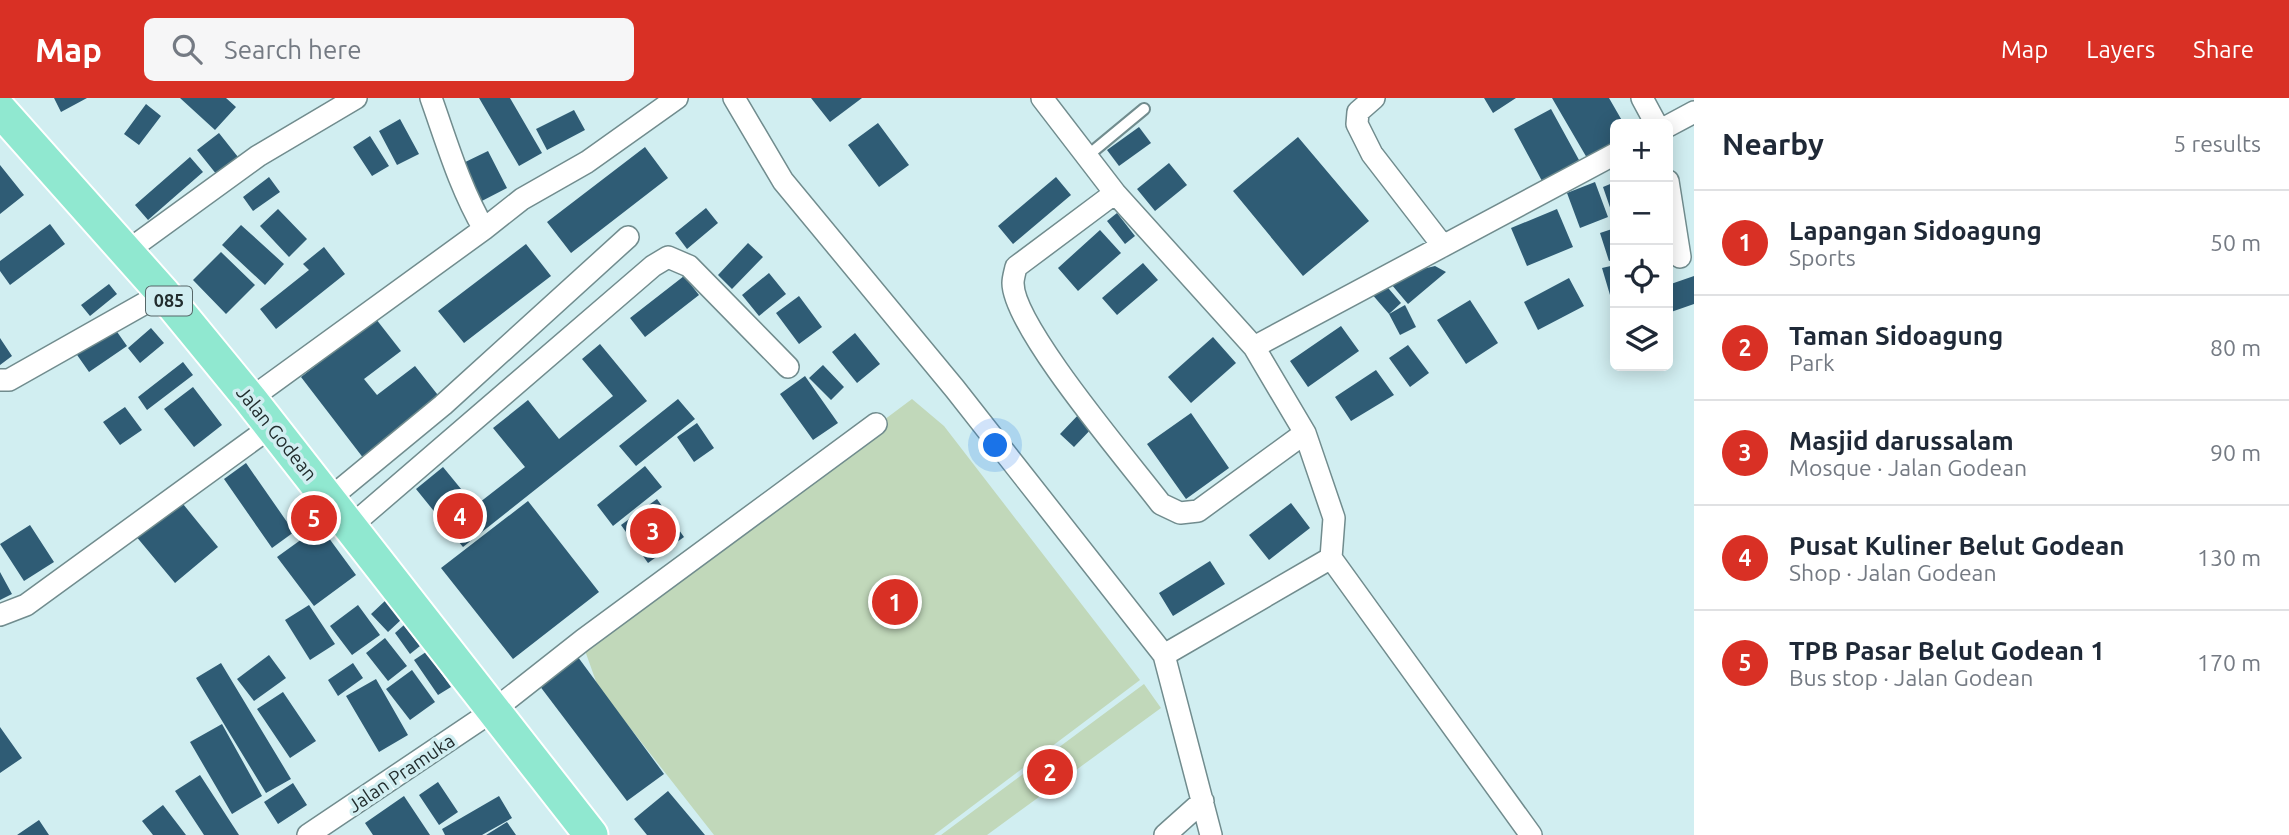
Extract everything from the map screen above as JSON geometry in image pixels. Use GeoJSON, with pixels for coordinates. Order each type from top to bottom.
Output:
{"type":"FeatureCollection","features":[{"type":"Feature","properties":{"kind":"main road","name":"Jalan Godean"},"geometry":{"type":"LineString","coordinates":[[0,110],[163,293],[250,399],[591,835]]}},
{"type":"Feature","properties":{"kind":"street"},"geometry":{"type":"LineString","coordinates":[[126,252],[258,156],[356,98]]}},
{"type":"Feature","properties":{"kind":"street"},"geometry":{"type":"LineString","coordinates":[[431,98],[447,149],[484,229]]}},
{"type":"Feature","properties":{"kind":"street"},"geometry":{"type":"LineString","coordinates":[[250,399],[522,199],[587,162],[677,98]]}},
{"type":"Feature","properties":{"kind":"street"},"geometry":{"type":"LineString","coordinates":[[734,98],[783,181],[955,389],[1164,654],[1212,835]]}},
{"type":"Feature","properties":{"kind":"street"},"geometry":{"type":"LineString","coordinates":[[1042,98],[1115,193],[1254,347],[1305,433],[1334,517],[1331,558],[1531,835]]}},
{"type":"Feature","properties":{"kind":"street"},"geometry":{"type":"LineString","coordinates":[[1374,98],[1358,111],[1357,124],[1372,154],[1443,246]]}},
{"type":"Feature","properties":{"kind":"street"},"geometry":{"type":"LineString","coordinates":[[1642,98],[1654,119]]}},
{"type":"Feature","properties":{"kind":"street"},"geometry":{"type":"LineString","coordinates":[[1673,123],[1694,112]]}},
{"type":"Feature","properties":{"kind":"street"},"geometry":{"type":"LineString","coordinates":[[1254,347],[1610,157]]}},
{"type":"Feature","properties":{"kind":"street"},"geometry":{"type":"LineString","coordinates":[[1668,182],[1680,257]]}},
{"type":"Feature","properties":{"kind":"street"},"geometry":{"type":"LineString","coordinates":[[1115,193],[1016,267],[1013,283],[1016,297],[1041,348],[1161,504],[1180,513],[1198,511],[1305,433]]}},
{"type":"Feature","properties":{"kind":"street"},"geometry":{"type":"LineString","coordinates":[[330,499],[443,405],[628,237]]}},
{"type":"Feature","properties":{"kind":"street"},"geometry":{"type":"LineString","coordinates":[[351,526],[653,266],[668,257],[690,267],[788,367]]}},
{"type":"Feature","properties":{"kind":"street"},"geometry":{"type":"LineString","coordinates":[[0,380],[9,380],[163,293]]}},
{"type":"Feature","properties":{"kind":"street","name":"Jalan Pramuka"},"geometry":{"type":"LineString","coordinates":[[308,835],[494,710],[583,640],[876,424]]}},
{"type":"Feature","properties":{"kind":"street"},"geometry":{"type":"LineString","coordinates":[[0,615],[26,605],[272,426]]}},
{"type":"Feature","properties":{"kind":"street"},"geometry":{"type":"LineString","coordinates":[[1164,654],[1331,558]]}},
{"type":"Feature","properties":{"kind":"street"},"geometry":{"type":"LineString","coordinates":[[1165,835],[1203,801]]}},
{"type":"Feature","properties":{"kind":"lane"},"geometry":{"type":"LineString","coordinates":[[1086,157],[1144,109]]}},
{"type":"Feature","properties":{"kind":"green space"},"geometry":{"type":"Polygon","coordinates":[[[912,399],[944,426],[1140,680],[934,835],[714,835],[598,687],[583,645],[912,399]]]}},
{"type":"Feature","properties":{"kind":"green space"},"geometry":{"type":"Polygon","coordinates":[[[1144,684],[1161,708],[987,835],[941,835],[1144,684]]]}},
{"type":"Feature","properties":{"kind":"building"},"geometry":{"type":"Polygon","coordinates":[[[54,98],[87,98],[61,112],[54,98]]]}},
{"type":"Feature","properties":{"kind":"building"},"geometry":{"type":"Polygon","coordinates":[[[180,98],[226,98],[236,107],[215,130],[180,98]]]}},
{"type":"Feature","properties":{"kind":"building"},"geometry":{"type":"Polygon","coordinates":[[[479,98],[510,98],[542,153],[519,166],[479,98]]]}},
{"type":"Feature","properties":{"kind":"building"},"geometry":{"type":"Polygon","coordinates":[[[811,98],[862,98],[830,122],[811,98]]]}},
{"type":"Feature","properties":{"kind":"building"},"geometry":{"type":"Polygon","coordinates":[[[1484,98],[1516,98],[1493,113],[1484,98]]]}},
{"type":"Feature","properties":{"kind":"building"},"geometry":{"type":"Polygon","coordinates":[[[1552,98],[1609,98],[1621,119],[1610,119],[1610,145],[1587,158],[1552,98]]]}},
{"type":"Feature","properties":{"kind":"building"},"geometry":{"type":"Polygon","coordinates":[[[146,104],[161,116],[139,145],[124,134],[146,104]]]}},
{"type":"Feature","properties":{"kind":"building"},"geometry":{"type":"Polygon","coordinates":[[[1551,109],[1579,160],[1542,181],[1514,129],[1551,109]]]}},
{"type":"Feature","properties":{"kind":"building"},"geometry":{"type":"Polygon","coordinates":[[[574,110],[585,130],[547,150],[536,129],[574,110]]]}},
{"type":"Feature","properties":{"kind":"building"},"geometry":{"type":"Polygon","coordinates":[[[400,119],[419,154],[397,165],[379,131],[400,119]]]}},
{"type":"Feature","properties":{"kind":"building"},"geometry":{"type":"Polygon","coordinates":[[[878,123],[909,165],[879,187],[848,145],[878,123]]]}},
{"type":"Feature","properties":{"kind":"building"},"geometry":{"type":"Polygon","coordinates":[[[1139,127],[1151,143],[1119,166],[1107,150],[1139,127]]]}},
{"type":"Feature","properties":{"kind":"building"},"geometry":{"type":"Polygon","coordinates":[[[219,133],[238,157],[217,175],[197,150],[219,133]]]}},
{"type":"Feature","properties":{"kind":"building"},"geometry":{"type":"Polygon","coordinates":[[[370,136],[389,166],[372,176],[353,147],[370,136]]]}},
{"type":"Feature","properties":{"kind":"building"},"geometry":{"type":"Polygon","coordinates":[[[1298,137],[1369,221],[1303,276],[1233,191],[1298,137]]]}},
{"type":"Feature","properties":{"kind":"building"},"geometry":{"type":"Polygon","coordinates":[[[645,147],[668,178],[571,253],[547,222],[645,147]]]}},
{"type":"Feature","properties":{"kind":"building"},"geometry":{"type":"Polygon","coordinates":[[[488,151],[507,188],[476,204],[457,166],[488,151]]]}},
{"type":"Feature","properties":{"kind":"building"},"geometry":{"type":"Polygon","coordinates":[[[190,157],[203,172],[148,220],[135,205],[190,157]]]}},
{"type":"Feature","properties":{"kind":"building"},"geometry":{"type":"Polygon","coordinates":[[[1169,163],[1187,185],[1155,211],[1137,189],[1169,163]]]}},
{"type":"Feature","properties":{"kind":"building"},"geometry":{"type":"Polygon","coordinates":[[[0,165],[24,195],[0,214],[0,165]]]}},
{"type":"Feature","properties":{"kind":"building"},"geometry":{"type":"Polygon","coordinates":[[[269,177],[280,192],[253,211],[243,197],[269,177]]]}},
{"type":"Feature","properties":{"kind":"building"},"geometry":{"type":"Polygon","coordinates":[[[1056,177],[1071,195],[1013,244],[998,226],[1056,177]]]}},
{"type":"Feature","properties":{"kind":"building"},"geometry":{"type":"Polygon","coordinates":[[[1595,182],[1608,217],[1580,228],[1567,193],[1595,182]]]}},
{"type":"Feature","properties":{"kind":"building"},"geometry":{"type":"Polygon","coordinates":[[[1610,184],[1610,207],[1603,187],[1610,184]]]}},
{"type":"Feature","properties":{"kind":"building"},"geometry":{"type":"Polygon","coordinates":[[[706,208],[718,223],[687,249],[675,233],[706,208]]]}},
{"type":"Feature","properties":{"kind":"building"},"geometry":{"type":"Polygon","coordinates":[[[278,209],[307,239],[289,257],[260,226],[278,209]]]}},
{"type":"Feature","properties":{"kind":"building"},"geometry":{"type":"Polygon","coordinates":[[[1557,209],[1573,247],[1527,266],[1511,228],[1557,209]]]}},
{"type":"Feature","properties":{"kind":"building"},"geometry":{"type":"Polygon","coordinates":[[[1117,213],[1135,236],[1125,244],[1107,221],[1117,213]]]}},
{"type":"Feature","properties":{"kind":"building"},"geometry":{"type":"Polygon","coordinates":[[[50,224],[65,244],[10,285],[0,271],[0,261],[50,224]]]}},
{"type":"Feature","properties":{"kind":"building"},"geometry":{"type":"Polygon","coordinates":[[[241,225],[284,264],[265,285],[222,245],[241,225]]]}},
{"type":"Feature","properties":{"kind":"building"},"geometry":{"type":"Polygon","coordinates":[[[1100,230],[1121,253],[1078,291],[1058,268],[1100,230]]]}},
{"type":"Feature","properties":{"kind":"building"},"geometry":{"type":"Polygon","coordinates":[[[1610,230],[1610,261],[1609,261],[1600,233],[1610,230]]]}},
{"type":"Feature","properties":{"kind":"building"},"geometry":{"type":"Polygon","coordinates":[[[748,243],[763,257],[732,289],[718,275],[748,243]]]}},
{"type":"Feature","properties":{"kind":"building"},"geometry":{"type":"Polygon","coordinates":[[[526,244],[551,276],[464,343],[438,311],[526,244]]]}},
{"type":"Feature","properties":{"kind":"building"},"geometry":{"type":"Polygon","coordinates":[[[324,247],[345,274],[276,329],[260,309],[309,270],[303,264],[324,247]]]}},
{"type":"Feature","properties":{"kind":"building"},"geometry":{"type":"Polygon","coordinates":[[[221,252],[255,285],[226,314],[193,280],[221,252]]]}},
{"type":"Feature","properties":{"kind":"building"},"geometry":{"type":"Polygon","coordinates":[[[1143,263],[1158,280],[1117,315],[1102,298],[1143,263]]]}},
{"type":"Feature","properties":{"kind":"building"},"geometry":{"type":"Polygon","coordinates":[[[1435,266],[1446,272],[1408,304],[1386,278],[1435,266]]]}},
{"type":"Feature","properties":{"kind":"building"},"geometry":{"type":"Polygon","coordinates":[[[1610,266],[1610,295],[1602,268],[1610,266]]]}},
{"type":"Feature","properties":{"kind":"building"},"geometry":{"type":"Polygon","coordinates":[[[769,273],[786,294],[759,316],[742,295],[769,273]]]}},
{"type":"Feature","properties":{"kind":"building"},"geometry":{"type":"Polygon","coordinates":[[[684,276],[699,295],[645,337],[630,318],[684,276]]]}},
{"type":"Feature","properties":{"kind":"building"},"geometry":{"type":"Polygon","coordinates":[[[1694,276],[1694,304],[1673,311],[1673,283],[1694,276]]]}},
{"type":"Feature","properties":{"kind":"building"},"geometry":{"type":"Polygon","coordinates":[[[1569,278],[1584,306],[1538,330],[1524,302],[1569,278]]]}},
{"type":"Feature","properties":{"kind":"building"},"geometry":{"type":"Polygon","coordinates":[[[1383,282],[1401,303],[1389,314],[1371,293],[1383,282]]]}},
{"type":"Feature","properties":{"kind":"building"},"geometry":{"type":"Polygon","coordinates":[[[109,284],[117,294],[90,316],[81,305],[109,284]]]}},
{"type":"Feature","properties":{"kind":"building"},"geometry":{"type":"Polygon","coordinates":[[[799,296],[822,327],[799,344],[776,313],[799,296]]]}},
{"type":"Feature","properties":{"kind":"building"},"geometry":{"type":"Polygon","coordinates":[[[1470,300],[1498,343],[1466,364],[1437,320],[1470,300]]]}},
{"type":"Feature","properties":{"kind":"building"},"geometry":{"type":"Polygon","coordinates":[[[1405,305],[1416,327],[1400,335],[1389,314],[1405,305]]]}},
{"type":"Feature","properties":{"kind":"building"},"geometry":{"type":"Polygon","coordinates":[[[376,319],[401,351],[364,379],[377,395],[415,366],[441,399],[364,459],[301,377],[376,319]]]}},
{"type":"Feature","properties":{"kind":"building"},"geometry":{"type":"Polygon","coordinates":[[[113,326],[127,346],[89,372],[75,352],[113,326]]]}},
{"type":"Feature","properties":{"kind":"building"},"geometry":{"type":"Polygon","coordinates":[[[1341,326],[1359,351],[1308,387],[1290,361],[1341,326]]]}},
{"type":"Feature","properties":{"kind":"building"},"geometry":{"type":"Polygon","coordinates":[[[151,328],[164,343],[140,363],[128,348],[151,328]]]}},
{"type":"Feature","properties":{"kind":"building"},"geometry":{"type":"Polygon","coordinates":[[[855,333],[880,364],[857,383],[832,352],[855,333]]]}},
{"type":"Feature","properties":{"kind":"building"},"geometry":{"type":"Polygon","coordinates":[[[1213,337],[1236,363],[1191,403],[1168,377],[1213,337]]]}},
{"type":"Feature","properties":{"kind":"building"},"geometry":{"type":"Polygon","coordinates":[[[0,338],[12,356],[0,365],[0,338]]]}},
{"type":"Feature","properties":{"kind":"building"},"geometry":{"type":"Polygon","coordinates":[[[600,344],[647,401],[463,547],[416,489],[443,467],[475,506],[525,467],[493,428],[528,400],[559,439],[613,396],[582,359],[600,344]]]}},
{"type":"Feature","properties":{"kind":"building"},"geometry":{"type":"Polygon","coordinates":[[[1408,345],[1429,373],[1410,387],[1389,358],[1408,345]]]}},
{"type":"Feature","properties":{"kind":"building"},"geometry":{"type":"Polygon","coordinates":[[[183,362],[193,375],[147,410],[138,397],[183,362]]]}},
{"type":"Feature","properties":{"kind":"building"},"geometry":{"type":"Polygon","coordinates":[[[823,365],[844,387],[831,400],[809,378],[823,365]]]}},
{"type":"Feature","properties":{"kind":"building"},"geometry":{"type":"Polygon","coordinates":[[[1376,370],[1394,395],[1351,421],[1335,397],[1376,370]]]}},
{"type":"Feature","properties":{"kind":"building"},"geometry":{"type":"Polygon","coordinates":[[[805,376],[838,423],[813,440],[780,394],[805,376]]]}},
{"type":"Feature","properties":{"kind":"building"},"geometry":{"type":"Polygon","coordinates":[[[193,387],[222,425],[194,447],[164,409],[193,387]]]}},
{"type":"Feature","properties":{"kind":"building"},"geometry":{"type":"Polygon","coordinates":[[[678,399],[695,419],[636,466],[619,446],[678,399]]]}},
{"type":"Feature","properties":{"kind":"building"},"geometry":{"type":"Polygon","coordinates":[[[125,407],[142,430],[120,445],[103,422],[125,407]]]}},
{"type":"Feature","properties":{"kind":"building"},"geometry":{"type":"Polygon","coordinates":[[[1081,412],[1095,425],[1074,447],[1060,434],[1081,412]]]}},
{"type":"Feature","properties":{"kind":"building"},"geometry":{"type":"Polygon","coordinates":[[[1191,413],[1229,468],[1186,499],[1147,444],[1191,413]]]}},
{"type":"Feature","properties":{"kind":"building"},"geometry":{"type":"Polygon","coordinates":[[[697,423],[714,448],[694,462],[677,437],[697,423]]]}},
{"type":"Feature","properties":{"kind":"building"},"geometry":{"type":"Polygon","coordinates":[[[246,463],[294,532],[272,548],[224,479],[246,463]]]}},
{"type":"Feature","properties":{"kind":"building"},"geometry":{"type":"Polygon","coordinates":[[[645,466],[662,487],[613,526],[597,505],[645,466]]]}},
{"type":"Feature","properties":{"kind":"building"},"geometry":{"type":"Polygon","coordinates":[[[179,499],[218,547],[175,583],[135,535],[179,499]]]}},
{"type":"Feature","properties":{"kind":"building"},"geometry":{"type":"Polygon","coordinates":[[[657,499],[684,537],[648,563],[621,525],[657,499]]]}},
{"type":"Feature","properties":{"kind":"building"},"geometry":{"type":"Polygon","coordinates":[[[528,501],[599,592],[513,659],[441,568],[528,501]]]}},
{"type":"Feature","properties":{"kind":"building"},"geometry":{"type":"Polygon","coordinates":[[[1291,503],[1310,528],[1269,560],[1249,535],[1291,503]]]}},
{"type":"Feature","properties":{"kind":"building"},"geometry":{"type":"Polygon","coordinates":[[[30,525],[54,562],[24,581],[0,544],[30,525]]]}},
{"type":"Feature","properties":{"kind":"building"},"geometry":{"type":"Polygon","coordinates":[[[320,526],[356,575],[314,606],[277,557],[320,526]]]}},
{"type":"Feature","properties":{"kind":"building"},"geometry":{"type":"Polygon","coordinates":[[[1210,561],[1225,584],[1173,616],[1159,593],[1210,561]]]}},
{"type":"Feature","properties":{"kind":"building"},"geometry":{"type":"Polygon","coordinates":[[[0,572],[12,594],[0,600],[0,572]]]}},
{"type":"Feature","properties":{"kind":"building"},"geometry":{"type":"Polygon","coordinates":[[[386,600],[403,618],[388,632],[371,614],[386,600]]]}},
{"type":"Feature","properties":{"kind":"building"},"geometry":{"type":"Polygon","coordinates":[[[309,605],[335,644],[310,660],[285,620],[309,605]]]}},
{"type":"Feature","properties":{"kind":"building"},"geometry":{"type":"Polygon","coordinates":[[[358,605],[380,635],[352,655],[330,626],[358,605]]]}},
{"type":"Feature","properties":{"kind":"building"},"geometry":{"type":"Polygon","coordinates":[[[404,625],[420,646],[410,654],[395,633],[404,625]]]}},
{"type":"Feature","properties":{"kind":"building"},"geometry":{"type":"Polygon","coordinates":[[[385,638],[407,666],[388,681],[366,653],[385,638]]]}},
{"type":"Feature","properties":{"kind":"building"},"geometry":{"type":"Polygon","coordinates":[[[426,652],[451,687],[438,695],[414,660],[426,652]]]}},
{"type":"Feature","properties":{"kind":"building"},"geometry":{"type":"Polygon","coordinates":[[[575,653],[664,774],[627,801],[536,681],[575,653]]]}},
{"type":"Feature","properties":{"kind":"building"},"geometry":{"type":"Polygon","coordinates":[[[269,655],[286,678],[254,701],[237,679],[269,655]]]}},
{"type":"Feature","properties":{"kind":"building"},"geometry":{"type":"Polygon","coordinates":[[[221,663],[291,779],[266,793],[196,678],[221,663]]]}},
{"type":"Feature","properties":{"kind":"building"},"geometry":{"type":"Polygon","coordinates":[[[353,663],[363,678],[338,696],[328,680],[353,663]]]}},
{"type":"Feature","properties":{"kind":"building"},"geometry":{"type":"Polygon","coordinates":[[[412,670],[435,702],[410,720],[386,689],[412,670]]]}},
{"type":"Feature","properties":{"kind":"building"},"geometry":{"type":"Polygon","coordinates":[[[376,679],[408,735],[379,752],[346,696],[376,679]]]}},
{"type":"Feature","properties":{"kind":"building"},"geometry":{"type":"Polygon","coordinates":[[[283,692],[316,741],[290,758],[257,709],[283,692]]]}},
{"type":"Feature","properties":{"kind":"building"},"geometry":{"type":"Polygon","coordinates":[[[222,724],[262,796],[232,814],[190,742],[222,724]]]}},
{"type":"Feature","properties":{"kind":"building"},"geometry":{"type":"Polygon","coordinates":[[[0,727],[22,758],[0,773],[0,727]]]}},
{"type":"Feature","properties":{"kind":"building"},"geometry":{"type":"Polygon","coordinates":[[[200,775],[239,835],[204,835],[175,791],[200,775]]]}},
{"type":"Feature","properties":{"kind":"building"},"geometry":{"type":"Polygon","coordinates":[[[438,782],[458,812],[439,825],[419,795],[438,782]]]}},
{"type":"Feature","properties":{"kind":"building"},"geometry":{"type":"Polygon","coordinates":[[[293,783],[307,805],[278,824],[264,802],[293,783]]]}},
{"type":"Feature","properties":{"kind":"building"},"geometry":{"type":"Polygon","coordinates":[[[668,791],[705,835],[647,835],[634,819],[668,791]]]}},
{"type":"Feature","properties":{"kind":"building"},"geometry":{"type":"Polygon","coordinates":[[[404,796],[430,835],[373,835],[365,823],[404,796]]]}},
{"type":"Feature","properties":{"kind":"building"},"geometry":{"type":"Polygon","coordinates":[[[499,796],[512,818],[482,835],[445,835],[442,829],[499,796]]]}},
{"type":"Feature","properties":{"kind":"building"},"geometry":{"type":"Polygon","coordinates":[[[163,805],[186,835],[153,835],[142,821],[163,805]]]}},
{"type":"Feature","properties":{"kind":"building"},"geometry":{"type":"Polygon","coordinates":[[[39,820],[49,835],[17,835],[39,820]]]}},
{"type":"Feature","properties":{"kind":"building"},"geometry":{"type":"Polygon","coordinates":[[[507,822],[516,835],[486,835],[507,822]]]}},
{"type":"Feature","properties":{"kind":"place","name":"Pusat Kuliner Belut Godean"},"geometry":{"type":"Point","coordinates":[460,516]}},
{"type":"Feature","properties":{"kind":"place","name":"TPB Pasar Belut Godean 1"},"geometry":{"type":"Point","coordinates":[314,518]}},
{"type":"Feature","properties":{"kind":"place","name":"Masjid darussalam"},"geometry":{"type":"Point","coordinates":[653,531]}},
{"type":"Feature","properties":{"kind":"place","name":"Lapangan Sidoagung"},"geometry":{"type":"Point","coordinates":[895,602]}},
{"type":"Feature","properties":{"kind":"place","name":"Taman Sidoagung"},"geometry":{"type":"Point","coordinates":[1050,772]}}]}
